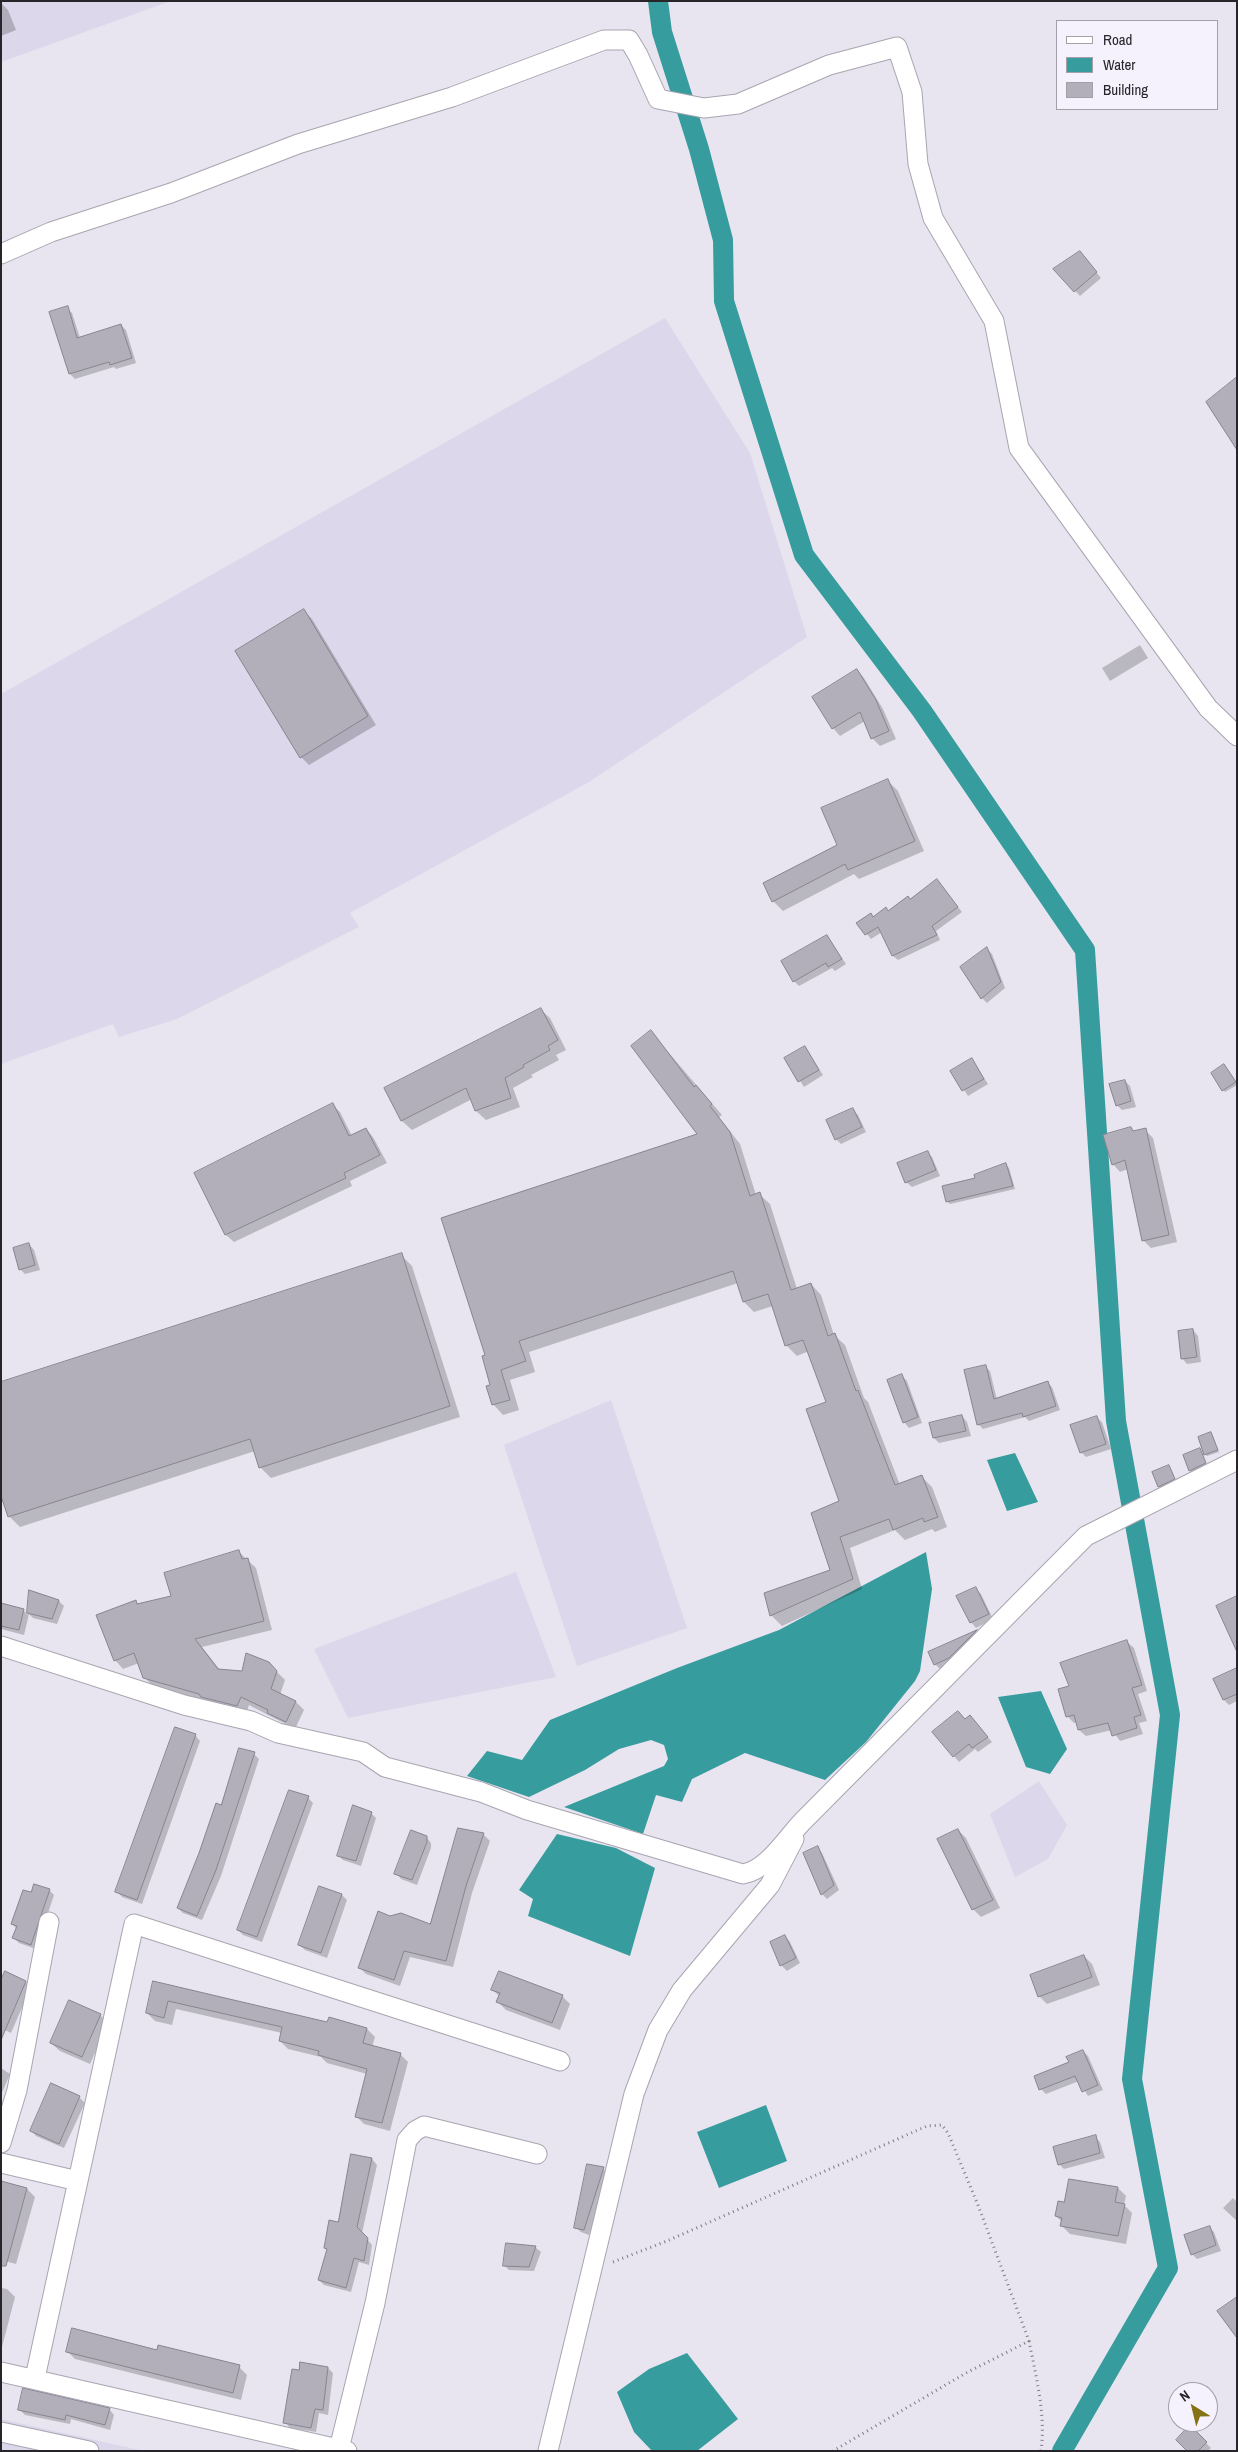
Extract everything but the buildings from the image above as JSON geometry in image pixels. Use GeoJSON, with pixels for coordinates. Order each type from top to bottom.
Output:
{"type":"FeatureCollection","features":[{"type":"Feature","properties":{"kind":"street"},"geometry":{"type":"LineString","coordinates":[[1,254],[51,232],[171,193],[298,144],[452,97],[604,40],[629,40],[658,99],[704,108],[738,104],[829,65],[897,47],[912,92],[918,164],[933,218],[994,321],[1019,448],[1208,708],[1237,736]]}},
{"type":"Feature","properties":{"kind":"street"},"geometry":{"type":"LineString","coordinates":[[1,1646],[184,1705],[251,1721],[278,1733],[363,1752],[384,1767],[481,1792],[518,1807],[743,1874],[751,1873],[763,1865],[802,1822],[1086,1536],[1237,1460]]}},
{"type":"Feature","properties":{"kind":"street"},"geometry":{"type":"LineString","coordinates":[[548,2451],[634,2094],[658,2030],[682,1990],[770,1885],[787,1856],[802,1822]]}},
{"type":"Feature","properties":{"kind":"street"},"geometry":{"type":"LineString","coordinates":[[1,2143],[17,2090],[49,1922]]}},
{"type":"Feature","properties":{"kind":"street"},"geometry":{"type":"LineString","coordinates":[[35,2378],[134,1924],[560,2061]]}},
{"type":"Feature","properties":{"kind":"street"},"geometry":{"type":"LineString","coordinates":[[1,2372],[35,2378],[343,2450],[375,2303],[407,2140],[415,2131],[424,2126],[537,2154]]}},
{"type":"Feature","properties":{"kind":"street"},"geometry":{"type":"LineString","coordinates":[[1,2163],[78,2181]]}},
{"type":"Feature","properties":{"kind":"street"},"geometry":{"type":"LineString","coordinates":[[1,2432],[89,2451]]}},
{"type":"Feature","properties":{"kind":"path"},"geometry":{"type":"LineString","coordinates":[[591,2270],[667,2241],[927,2126],[942,2125],[948,2133],[978,2205],[1029,2341],[1042,2424],[1041,2451]]}},
{"type":"Feature","properties":{"kind":"path"},"geometry":{"type":"LineString","coordinates":[[833,2451],[966,2373],[1029,2341]]}},
{"type":"Feature","properties":{"kind":"shaded area"},"geometry":{"type":"Polygon","coordinates":[[[1,1],[171,1],[1,62],[1,1]]]}},
{"type":"Feature","properties":{"kind":"shaded area"},"geometry":{"type":"Polygon","coordinates":[[[665,318],[750,453],[807,637],[589,782],[350,913],[359,927],[177,1019],[119,1037],[113,1024],[1,1064],[1,694],[665,318]]]}},
{"type":"Feature","properties":{"kind":"shaded area"},"geometry":{"type":"Polygon","coordinates":[[[611,1400],[687,1628],[577,1666],[504,1445],[611,1400]]]}},
{"type":"Feature","properties":{"kind":"shaded area"},"geometry":{"type":"Polygon","coordinates":[[[516,1572],[556,1677],[348,1718],[314,1649],[516,1572]]]}},
{"type":"Feature","properties":{"kind":"shaded area"},"geometry":{"type":"Polygon","coordinates":[[[1039,1781],[1067,1825],[1048,1859],[1015,1877],[990,1814],[1039,1781]]]}},
{"type":"Feature","properties":{"kind":"shaded area"},"geometry":{"type":"Polygon","coordinates":[[[1,2419],[144,2451],[1,2451],[1,2419]]]}},
{"type":"Feature","properties":{"kind":"water"},"geometry":{"type":"Polygon","coordinates":[[[1015,1453],[1038,1502],[1007,1511],[987,1460],[1015,1453]]]}},
{"type":"Feature","properties":{"kind":"water"},"geometry":{"type":"Polygon","coordinates":[[[926,1552],[932,1589],[920,1671],[915,1681],[866,1742],[825,1780],[745,1753],[692,1779],[682,1802],[656,1795],[643,1834],[564,1807],[664,1766],[668,1759],[664,1745],[651,1740],[619,1749],[585,1770],[529,1797],[467,1776],[487,1751],[522,1760],[550,1720],[677,1668],[779,1630],[926,1552]]]}},
{"type":"Feature","properties":{"kind":"water"},"geometry":{"type":"Polygon","coordinates":[[[1041,1691],[1067,1749],[1050,1774],[1026,1767],[998,1697],[1041,1691]]]}},
{"type":"Feature","properties":{"kind":"water"},"geometry":{"type":"Polygon","coordinates":[[[557,1834],[616,1848],[655,1868],[630,1956],[528,1916],[533,1899],[519,1890],[557,1834]]]}},
{"type":"Feature","properties":{"kind":"water"},"geometry":{"type":"Polygon","coordinates":[[[766,2105],[787,2161],[719,2188],[697,2132],[766,2105]]]}},
{"type":"Feature","properties":{"kind":"water"},"geometry":{"type":"Polygon","coordinates":[[[687,2353],[738,2419],[697,2451],[652,2451],[634,2432],[617,2392],[649,2369],[687,2353]]]}},
{"type":"Feature","properties":{"kind":"waterway"},"geometry":{"type":"LineString","coordinates":[[658,1],[662,32],[699,149],[723,240],[724,301],[804,555],[922,711],[1085,950],[1116,1421],[1170,1715],[1132,2079],[1168,2268],[1062,2451]]}}]}
